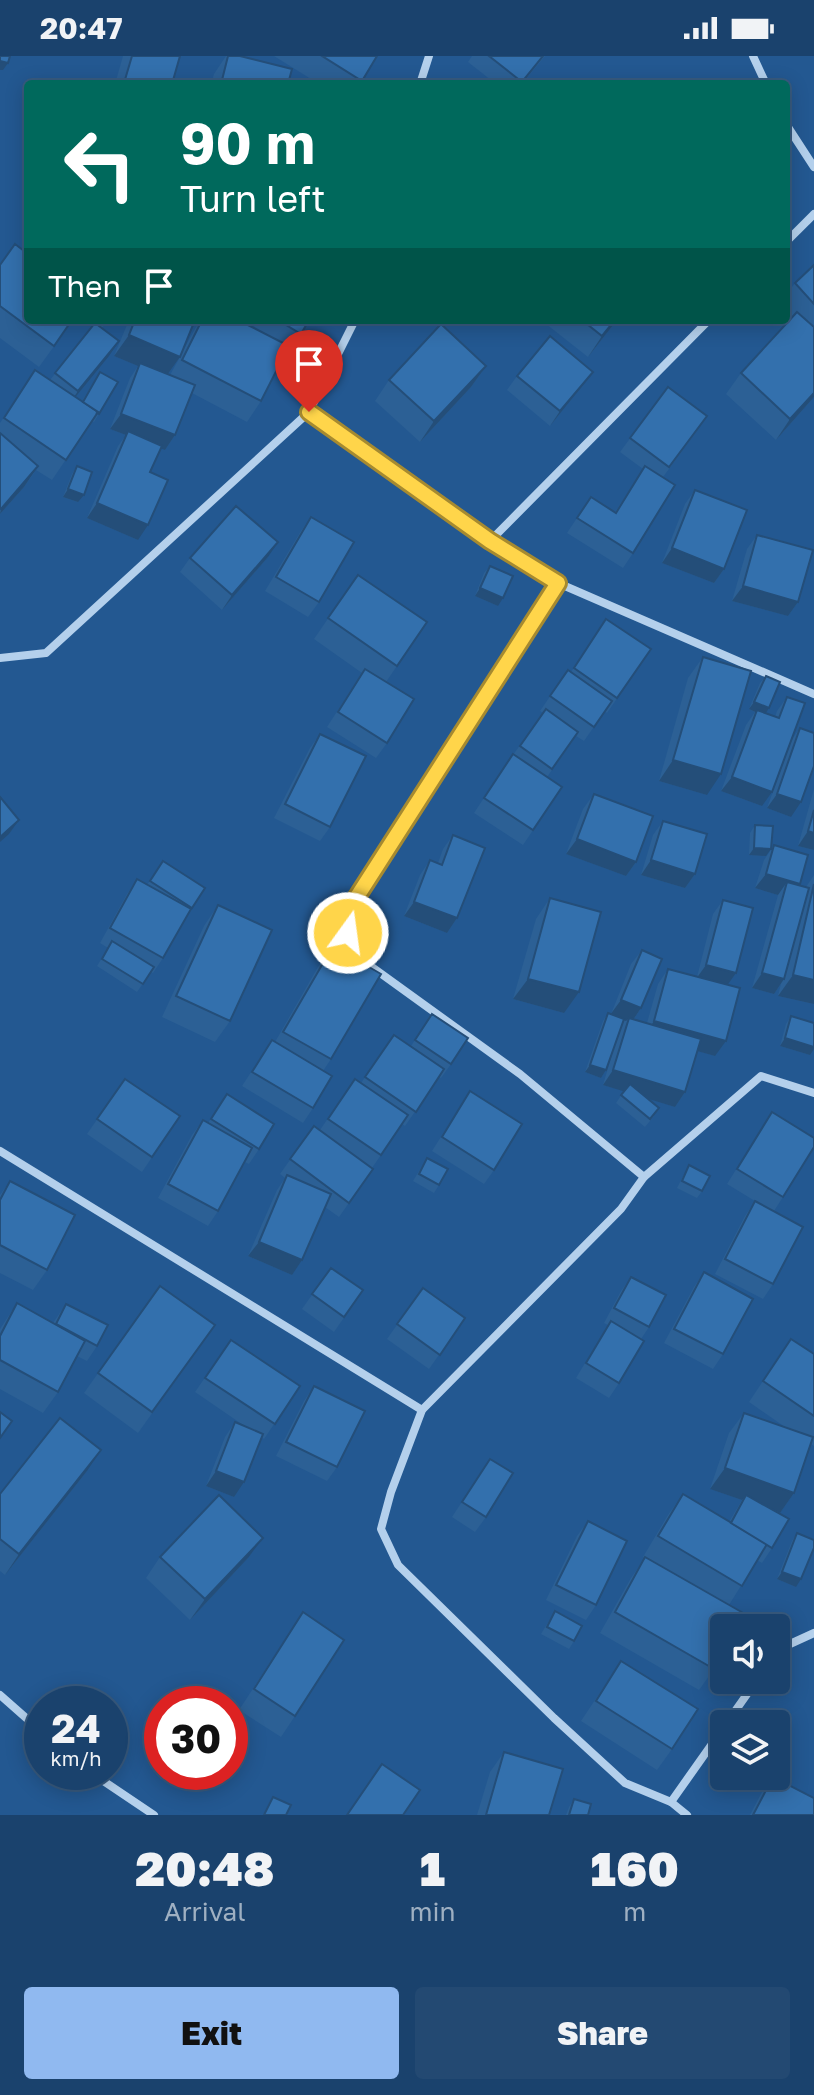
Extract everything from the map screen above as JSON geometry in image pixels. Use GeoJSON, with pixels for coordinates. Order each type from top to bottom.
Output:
{"type":"FeatureCollection","features":[{"type":"Feature","properties":{"kind":"street"},"geometry":{"type":"LineString","coordinates":[[421,80],[429,56]]}},
{"type":"Feature","properties":{"kind":"street"},"geometry":{"type":"LineString","coordinates":[[753,56],[764,80]]}},
{"type":"Feature","properties":{"kind":"street"},"geometry":{"type":"LineString","coordinates":[[790,130],[814,167]]}},
{"type":"Feature","properties":{"kind":"street"},"geometry":{"type":"LineString","coordinates":[[790,238],[814,214]]}},
{"type":"Feature","properties":{"kind":"street"},"geometry":{"type":"LineString","coordinates":[[0,658],[46,653],[309,412],[353,324]]}},
{"type":"Feature","properties":{"kind":"street"},"geometry":{"type":"LineString","coordinates":[[490,541],[705,324]]}},
{"type":"Feature","properties":{"kind":"street"},"geometry":{"type":"LineString","coordinates":[[309,412],[490,541],[558,583],[814,694]]}},
{"type":"Feature","properties":{"kind":"street"},"geometry":{"type":"LineString","coordinates":[[558,583],[353,903],[348,933],[358,957],[520,1074],[644,1177]]}},
{"type":"Feature","properties":{"kind":"street"},"geometry":{"type":"LineString","coordinates":[[687,1815],[671,1802],[625,1783],[554,1718],[398,1565],[381,1529],[391,1492],[422,1410],[621,1209],[644,1177],[761,1076],[814,1093]]}},
{"type":"Feature","properties":{"kind":"street"},"geometry":{"type":"LineString","coordinates":[[0,1151],[422,1410]]}},
{"type":"Feature","properties":{"kind":"street"},"geometry":{"type":"LineString","coordinates":[[790,1644],[814,1633]]}},
{"type":"Feature","properties":{"kind":"street"},"geometry":{"type":"LineString","coordinates":[[0,1695],[24,1716]]}},
{"type":"Feature","properties":{"kind":"street"},"geometry":{"type":"LineString","coordinates":[[671,1802],[710,1747]]}},
{"type":"Feature","properties":{"kind":"street"},"geometry":{"type":"LineString","coordinates":[[117,1790],[154,1815]]}},
{"type":"Feature","properties":{"kind":"building"},"geometry":{"type":"Polygon","coordinates":[[[0,56],[10,56],[8,63],[0,61],[0,56]]]}},
{"type":"Feature","properties":{"kind":"building"},"geometry":{"type":"Polygon","coordinates":[[[132,56],[180,56],[173,80],[125,80],[132,56]]]}},
{"type":"Feature","properties":{"kind":"building"},"geometry":{"type":"Polygon","coordinates":[[[228,56],[292,69],[289,80],[222,80],[228,56]]]}},
{"type":"Feature","properties":{"kind":"building"},"geometry":{"type":"Polygon","coordinates":[[[322,56],[377,56],[360,80],[322,56]]]}},
{"type":"Feature","properties":{"kind":"building"},"geometry":{"type":"Polygon","coordinates":[[[489,56],[543,56],[524,80],[489,56]]]}},
{"type":"Feature","properties":{"kind":"building"},"geometry":{"type":"Polygon","coordinates":[[[15,244],[24,251],[24,324],[0,306],[0,265],[15,244]]]}},
{"type":"Feature","properties":{"kind":"building"},"geometry":{"type":"Polygon","coordinates":[[[814,265],[814,304],[795,283],[814,265]]]}},
{"type":"Feature","properties":{"kind":"building"},"geometry":{"type":"Polygon","coordinates":[[[797,312],[814,327],[814,393],[790,419],[741,373],[786,324],[790,324],[797,312]]]}},
{"type":"Feature","properties":{"kind":"building"},"geometry":{"type":"Polygon","coordinates":[[[24,324],[69,324],[54,346],[24,324]]]}},
{"type":"Feature","properties":{"kind":"building"},"geometry":{"type":"Polygon","coordinates":[[[94,324],[119,341],[78,391],[55,373],[94,324]]]}},
{"type":"Feature","properties":{"kind":"building"},"geometry":{"type":"Polygon","coordinates":[[[133,324],[193,324],[180,357],[129,335],[133,324]]]}},
{"type":"Feature","properties":{"kind":"building"},"geometry":{"type":"Polygon","coordinates":[[[200,324],[246,324],[289,346],[261,401],[182,360],[200,324]]]}},
{"type":"Feature","properties":{"kind":"building"},"geometry":{"type":"Polygon","coordinates":[[[285,324],[307,324],[301,334],[285,324]]]}},
{"type":"Feature","properties":{"kind":"building"},"geometry":{"type":"Polygon","coordinates":[[[441,324],[486,366],[434,421],[389,380],[441,324]]]}},
{"type":"Feature","properties":{"kind":"building"},"geometry":{"type":"Polygon","coordinates":[[[587,324],[612,324],[602,336],[587,324]]]}},
{"type":"Feature","properties":{"kind":"building"},"geometry":{"type":"Polygon","coordinates":[[[550,336],[593,372],[560,411],[517,376],[550,336]]]}},
{"type":"Feature","properties":{"kind":"building"},"geometry":{"type":"Polygon","coordinates":[[[140,363],[195,385],[175,435],[121,414],[140,363]]]}},
{"type":"Feature","properties":{"kind":"building"},"geometry":{"type":"Polygon","coordinates":[[[35,370],[98,412],[66,460],[4,418],[35,370]]]}},
{"type":"Feature","properties":{"kind":"building"},"geometry":{"type":"Polygon","coordinates":[[[100,372],[118,382],[99,414],[83,402],[100,372]]]}},
{"type":"Feature","properties":{"kind":"building"},"geometry":{"type":"Polygon","coordinates":[[[668,387],[707,416],[669,467],[630,438],[668,387]]]}},
{"type":"Feature","properties":{"kind":"building"},"geometry":{"type":"Polygon","coordinates":[[[128,431],[162,446],[150,472],[168,480],[148,525],[97,503],[128,431]]]}},
{"type":"Feature","properties":{"kind":"building"},"geometry":{"type":"Polygon","coordinates":[[[0,433],[38,466],[1,509],[0,508],[0,433]]]}},
{"type":"Feature","properties":{"kind":"building"},"geometry":{"type":"Polygon","coordinates":[[[77,466],[92,472],[84,495],[68,489],[77,466]]]}},
{"type":"Feature","properties":{"kind":"building"},"geometry":{"type":"Polygon","coordinates":[[[645,466],[675,485],[633,553],[577,518],[591,497],[616,513],[645,466]]]}},
{"type":"Feature","properties":{"kind":"building"},"geometry":{"type":"Polygon","coordinates":[[[695,490],[747,510],[724,569],[672,548],[695,490]]]}},
{"type":"Feature","properties":{"kind":"building"},"geometry":{"type":"Polygon","coordinates":[[[236,506],[278,542],[232,595],[190,558],[236,506]]]}},
{"type":"Feature","properties":{"kind":"building"},"geometry":{"type":"Polygon","coordinates":[[[311,517],[354,542],[319,602],[276,577],[311,517]]]}},
{"type":"Feature","properties":{"kind":"building"},"geometry":{"type":"Polygon","coordinates":[[[757,535],[813,550],[798,602],[743,586],[757,535]]]}},
{"type":"Feature","properties":{"kind":"building"},"geometry":{"type":"Polygon","coordinates":[[[490,566],[513,576],[503,598],[480,588],[490,566]]]}},
{"type":"Feature","properties":{"kind":"building"},"geometry":{"type":"Polygon","coordinates":[[[358,575],[427,622],[397,666],[328,618],[358,575]]]}},
{"type":"Feature","properties":{"kind":"building"},"geometry":{"type":"Polygon","coordinates":[[[606,619],[651,649],[617,698],[574,668],[606,619]]]}},
{"type":"Feature","properties":{"kind":"building"},"geometry":{"type":"Polygon","coordinates":[[[703,657],[751,671],[721,774],[673,760],[703,657]]]}},
{"type":"Feature","properties":{"kind":"building"},"geometry":{"type":"Polygon","coordinates":[[[365,669],[414,699],[387,743],[338,712],[365,669]]]}},
{"type":"Feature","properties":{"kind":"building"},"geometry":{"type":"Polygon","coordinates":[[[568,670],[612,701],[594,727],[550,696],[568,670]]]}},
{"type":"Feature","properties":{"kind":"building"},"geometry":{"type":"Polygon","coordinates":[[[766,676],[780,682],[769,708],[754,702],[766,676]]]}},
{"type":"Feature","properties":{"kind":"building"},"geometry":{"type":"Polygon","coordinates":[[[787,697],[805,703],[772,792],[732,777],[757,710],[779,718],[787,697]]]}},
{"type":"Feature","properties":{"kind":"building"},"geometry":{"type":"Polygon","coordinates":[[[546,709],[578,732],[552,769],[520,746],[546,709]]]}},
{"type":"Feature","properties":{"kind":"building"},"geometry":{"type":"Polygon","coordinates":[[[800,728],[814,733],[814,766],[801,802],[777,794],[800,728]]]}},
{"type":"Feature","properties":{"kind":"building"},"geometry":{"type":"Polygon","coordinates":[[[320,734],[366,756],[330,827],[285,804],[320,734]]]}},
{"type":"Feature","properties":{"kind":"building"},"geometry":{"type":"Polygon","coordinates":[[[513,754],[562,787],[533,830],[484,798],[513,754]]]}},
{"type":"Feature","properties":{"kind":"building"},"geometry":{"type":"Polygon","coordinates":[[[594,794],[653,816],[636,862],[577,839],[594,794]]]}},
{"type":"Feature","properties":{"kind":"building"},"geometry":{"type":"Polygon","coordinates":[[[0,797],[19,820],[0,837],[0,797]]]}},
{"type":"Feature","properties":{"kind":"building"},"geometry":{"type":"Polygon","coordinates":[[[814,810],[814,833],[808,831],[814,810]]]}},
{"type":"Feature","properties":{"kind":"building"},"geometry":{"type":"Polygon","coordinates":[[[663,821],[707,834],[695,874],[651,860],[663,821]]]}},
{"type":"Feature","properties":{"kind":"building"},"geometry":{"type":"Polygon","coordinates":[[[755,825],[773,826],[771,849],[754,848],[755,825]]]}},
{"type":"Feature","properties":{"kind":"building"},"geometry":{"type":"Polygon","coordinates":[[[453,835],[485,848],[457,918],[414,902],[430,860],[442,865],[453,835]]]}},
{"type":"Feature","properties":{"kind":"building"},"geometry":{"type":"Polygon","coordinates":[[[774,845],[808,855],[800,884],[766,874],[774,845]]]}},
{"type":"Feature","properties":{"kind":"building"},"geometry":{"type":"Polygon","coordinates":[[[163,861],[205,888],[192,908],[150,881],[163,861]]]}},
{"type":"Feature","properties":{"kind":"building"},"geometry":{"type":"Polygon","coordinates":[[[137,879],[191,909],[163,958],[110,928],[137,879]]]}},
{"type":"Feature","properties":{"kind":"building"},"geometry":{"type":"Polygon","coordinates":[[[787,882],[809,888],[784,979],[762,973],[787,882]]]}},
{"type":"Feature","properties":{"kind":"building"},"geometry":{"type":"Polygon","coordinates":[[[814,884],[814,980],[793,975],[814,884]]]}},
{"type":"Feature","properties":{"kind":"building"},"geometry":{"type":"Polygon","coordinates":[[[550,898],[601,912],[579,992],[528,979],[550,898]]]}},
{"type":"Feature","properties":{"kind":"building"},"geometry":{"type":"Polygon","coordinates":[[[723,900],[753,908],[736,973],[706,965],[723,900]]]}},
{"type":"Feature","properties":{"kind":"building"},"geometry":{"type":"Polygon","coordinates":[[[218,905],[272,930],[230,1021],[176,996],[218,905]]]}},
{"type":"Feature","properties":{"kind":"building"},"geometry":{"type":"Polygon","coordinates":[[[112,941],[154,967],[143,984],[102,959],[112,941]]]}},
{"type":"Feature","properties":{"kind":"building"},"geometry":{"type":"Polygon","coordinates":[[[333,946],[381,974],[331,1059],[283,1032],[333,946]]]}},
{"type":"Feature","properties":{"kind":"building"},"geometry":{"type":"Polygon","coordinates":[[[642,950],[662,959],[641,1008],[621,1000],[642,950]]]}},
{"type":"Feature","properties":{"kind":"building"},"geometry":{"type":"Polygon","coordinates":[[[668,969],[740,988],[726,1041],[654,1021],[668,969]]]}},
{"type":"Feature","properties":{"kind":"building"},"geometry":{"type":"Polygon","coordinates":[[[608,1013],[624,1019],[606,1070],[590,1065],[608,1013]]]}},
{"type":"Feature","properties":{"kind":"building"},"geometry":{"type":"Polygon","coordinates":[[[432,1014],[468,1038],[451,1064],[415,1040],[432,1014]]]}},
{"type":"Feature","properties":{"kind":"building"},"geometry":{"type":"Polygon","coordinates":[[[791,1016],[814,1023],[814,1047],[785,1038],[791,1016]]]}},
{"type":"Feature","properties":{"kind":"building"},"geometry":{"type":"Polygon","coordinates":[[[629,1018],[701,1039],[685,1092],[613,1070],[629,1018]]]}},
{"type":"Feature","properties":{"kind":"building"},"geometry":{"type":"Polygon","coordinates":[[[394,1035],[444,1069],[416,1112],[365,1077],[394,1035]]]}},
{"type":"Feature","properties":{"kind":"building"},"geometry":{"type":"Polygon","coordinates":[[[272,1040],[332,1076],[313,1108],[252,1072],[272,1040]]]}},
{"type":"Feature","properties":{"kind":"building"},"geometry":{"type":"Polygon","coordinates":[[[125,1079],[180,1116],[152,1157],[97,1119],[125,1079]]]}},
{"type":"Feature","properties":{"kind":"building"},"geometry":{"type":"Polygon","coordinates":[[[355,1079],[408,1115],[381,1155],[328,1119],[355,1079]]]}},
{"type":"Feature","properties":{"kind":"building"},"geometry":{"type":"Polygon","coordinates":[[[630,1084],[659,1108],[650,1119],[621,1095],[630,1084]]]}},
{"type":"Feature","properties":{"kind":"building"},"geometry":{"type":"Polygon","coordinates":[[[470,1091],[522,1124],[494,1170],[442,1137],[470,1091]]]}},
{"type":"Feature","properties":{"kind":"building"},"geometry":{"type":"Polygon","coordinates":[[[227,1094],[274,1124],[259,1149],[211,1119],[227,1094]]]}},
{"type":"Feature","properties":{"kind":"building"},"geometry":{"type":"Polygon","coordinates":[[[772,1112],[814,1138],[814,1147],[783,1197],[737,1169],[772,1112]]]}},
{"type":"Feature","properties":{"kind":"building"},"geometry":{"type":"Polygon","coordinates":[[[203,1120],[252,1148],[218,1211],[168,1184],[203,1120]]]}},
{"type":"Feature","properties":{"kind":"building"},"geometry":{"type":"Polygon","coordinates":[[[314,1126],[373,1169],[349,1203],[290,1159],[314,1126]]]}},
{"type":"Feature","properties":{"kind":"building"},"geometry":{"type":"Polygon","coordinates":[[[427,1158],[448,1169],[439,1185],[419,1174],[427,1158]]]}},
{"type":"Feature","properties":{"kind":"building"},"geometry":{"type":"Polygon","coordinates":[[[689,1165],[710,1176],[702,1191],[682,1181],[689,1165]]]}},
{"type":"Feature","properties":{"kind":"building"},"geometry":{"type":"Polygon","coordinates":[[[287,1175],[331,1194],[302,1260],[259,1242],[287,1175]]]}},
{"type":"Feature","properties":{"kind":"building"},"geometry":{"type":"Polygon","coordinates":[[[10,1181],[75,1215],[47,1270],[0,1245],[0,1200],[10,1181]]]}},
{"type":"Feature","properties":{"kind":"building"},"geometry":{"type":"Polygon","coordinates":[[[755,1201],[803,1227],[773,1284],[725,1259],[755,1201]]]}},
{"type":"Feature","properties":{"kind":"building"},"geometry":{"type":"Polygon","coordinates":[[[331,1268],[363,1290],[344,1317],[312,1294],[331,1268]]]}},
{"type":"Feature","properties":{"kind":"building"},"geometry":{"type":"Polygon","coordinates":[[[704,1272],[753,1299],[723,1354],[674,1329],[704,1272]]]}},
{"type":"Feature","properties":{"kind":"building"},"geometry":{"type":"Polygon","coordinates":[[[631,1277],[666,1295],[649,1327],[614,1308],[631,1277]]]}},
{"type":"Feature","properties":{"kind":"building"},"geometry":{"type":"Polygon","coordinates":[[[160,1286],[215,1325],[152,1412],[98,1373],[160,1286]]]}},
{"type":"Feature","properties":{"kind":"building"},"geometry":{"type":"Polygon","coordinates":[[[423,1288],[465,1318],[440,1355],[397,1324],[423,1288]]]}},
{"type":"Feature","properties":{"kind":"building"},"geometry":{"type":"Polygon","coordinates":[[[17,1303],[85,1341],[58,1392],[0,1360],[0,1336],[17,1303]]]}},
{"type":"Feature","properties":{"kind":"building"},"geometry":{"type":"Polygon","coordinates":[[[66,1304],[108,1325],[97,1346],[56,1324],[66,1304]]]}},
{"type":"Feature","properties":{"kind":"building"},"geometry":{"type":"Polygon","coordinates":[[[611,1321],[644,1341],[619,1383],[586,1363],[611,1321]]]}},
{"type":"Feature","properties":{"kind":"building"},"geometry":{"type":"Polygon","coordinates":[[[791,1339],[814,1354],[814,1416],[763,1381],[791,1339]]]}},
{"type":"Feature","properties":{"kind":"building"},"geometry":{"type":"Polygon","coordinates":[[[231,1340],[300,1386],[275,1424],[205,1378],[231,1340]]]}},
{"type":"Feature","properties":{"kind":"building"},"geometry":{"type":"Polygon","coordinates":[[[314,1386],[365,1411],[337,1467],[286,1442],[314,1386]]]}},
{"type":"Feature","properties":{"kind":"building"},"geometry":{"type":"Polygon","coordinates":[[[0,1412],[12,1421],[0,1438],[0,1412]]]}},
{"type":"Feature","properties":{"kind":"building"},"geometry":{"type":"Polygon","coordinates":[[[744,1413],[813,1437],[794,1493],[725,1468],[744,1413]]]}},
{"type":"Feature","properties":{"kind":"building"},"geometry":{"type":"Polygon","coordinates":[[[60,1418],[101,1450],[19,1554],[0,1539],[0,1494],[60,1418]]]}},
{"type":"Feature","properties":{"kind":"building"},"geometry":{"type":"Polygon","coordinates":[[[235,1422],[263,1434],[244,1482],[216,1471],[235,1422]]]}},
{"type":"Feature","properties":{"kind":"building"},"geometry":{"type":"Polygon","coordinates":[[[490,1459],[513,1473],[486,1517],[462,1502],[490,1459]]]}},
{"type":"Feature","properties":{"kind":"building"},"geometry":{"type":"Polygon","coordinates":[[[683,1494],[767,1544],[742,1586],[658,1536],[683,1494]]]}},
{"type":"Feature","properties":{"kind":"building"},"geometry":{"type":"Polygon","coordinates":[[[219,1495],[263,1538],[205,1599],[160,1557],[219,1495]]]}},
{"type":"Feature","properties":{"kind":"building"},"geometry":{"type":"Polygon","coordinates":[[[746,1495],[789,1519],[772,1548],[731,1523],[746,1495]]]}},
{"type":"Feature","properties":{"kind":"building"},"geometry":{"type":"Polygon","coordinates":[[[588,1521],[627,1541],[596,1605],[556,1585],[588,1521]]]}},
{"type":"Feature","properties":{"kind":"building"},"geometry":{"type":"Polygon","coordinates":[[[797,1533],[814,1540],[814,1548],[801,1579],[782,1572],[797,1533]]]}},
{"type":"Feature","properties":{"kind":"building"},"geometry":{"type":"Polygon","coordinates":[[[645,1557],[745,1614],[710,1614],[710,1667],[615,1612],[645,1557]]]}},
{"type":"Feature","properties":{"kind":"building"},"geometry":{"type":"Polygon","coordinates":[[[555,1611],[582,1626],[574,1641],[547,1627],[555,1611]]]}},
{"type":"Feature","properties":{"kind":"building"},"geometry":{"type":"Polygon","coordinates":[[[303,1612],[344,1640],[295,1716],[254,1689],[303,1612]]]}},
{"type":"Feature","properties":{"kind":"building"},"geometry":{"type":"Polygon","coordinates":[[[621,1661],[698,1709],[672,1749],[596,1701],[621,1661]]]}},
{"type":"Feature","properties":{"kind":"building"},"geometry":{"type":"Polygon","coordinates":[[[504,1752],[563,1769],[549,1815],[486,1815],[504,1752]]]}},
{"type":"Feature","properties":{"kind":"building"},"geometry":{"type":"Polygon","coordinates":[[[382,1764],[420,1790],[403,1815],[347,1815],[382,1764]]]}},
{"type":"Feature","properties":{"kind":"building"},"geometry":{"type":"Polygon","coordinates":[[[790,1786],[814,1798],[814,1815],[753,1815],[766,1790],[790,1790],[790,1786]]]}},
{"type":"Feature","properties":{"kind":"building"},"geometry":{"type":"Polygon","coordinates":[[[273,1797],[291,1805],[286,1815],[264,1815],[273,1797]]]}},
{"type":"Feature","properties":{"kind":"building"},"geometry":{"type":"Polygon","coordinates":[[[574,1799],[591,1804],[588,1815],[569,1815],[574,1799]]]}},
{"type":"Feature","properties":{"kind":"route"},"geometry":{"type":"LineString","coordinates":[[309,412],[490,541],[558,583],[353,903],[348,933]]}}]}
